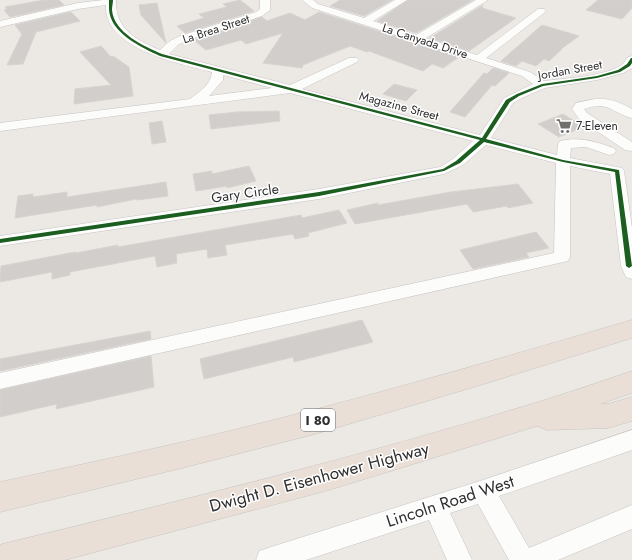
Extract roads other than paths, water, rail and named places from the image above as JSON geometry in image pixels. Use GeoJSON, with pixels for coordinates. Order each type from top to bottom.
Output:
{"type":"FeatureCollection","features":[{"type":"Feature","properties":{"kind":"highway","name":"I 80"},"geometry":{"type":"LineString","coordinates":[[0,497],[209,449],[354,411],[484,375],[632,329]]}},
{"type":"Feature","properties":{"kind":"highway","name":"Dwight D. Eisenhower Highway"},"geometry":{"type":"LineString","coordinates":[[2,560],[290,487],[524,419],[632,382]]}},
{"type":"Feature","properties":{"kind":"highway"},"geometry":{"type":"LineString","coordinates":[[524,419],[608,416],[632,409]]}},
{"type":"Feature","properties":{"kind":"street","name":"La Brea Street"},"geometry":{"type":"LineString","coordinates":[[161,55],[174,43],[184,38],[259,14],[265,10],[265,0]]}},
{"type":"Feature","properties":{"kind":"street","name":"La Canyada Drive"},"geometry":{"type":"LineString","coordinates":[[307,0],[315,6],[419,38],[526,74],[542,85]]}},
{"type":"Feature","properties":{"kind":"street"},"geometry":{"type":"LineString","coordinates":[[365,22],[402,0]]}},
{"type":"Feature","properties":{"kind":"street"},"geometry":{"type":"LineString","coordinates":[[419,38],[483,0]]}},
{"type":"Feature","properties":{"kind":"street","name":"Magazine Street"},"geometry":{"type":"LineString","coordinates":[[111,1],[115,21],[120,29],[136,42],[161,55],[563,161],[616,171],[632,172]]}},
{"type":"Feature","properties":{"kind":"street"},"geometry":{"type":"LineString","coordinates":[[0,24],[78,6],[111,1]]}},
{"type":"Feature","properties":{"kind":"street"},"geometry":{"type":"LineString","coordinates":[[480,58],[541,11]]}},
{"type":"Feature","properties":{"kind":"street","name":"Jordan Street"},"geometry":{"type":"LineString","coordinates":[[483,140],[508,101],[518,95],[542,85],[611,74],[625,68],[632,59]]}},
{"type":"Feature","properties":{"kind":"street"},"geometry":{"type":"LineString","coordinates":[[0,127],[292,89],[353,60]]}},
{"type":"Feature","properties":{"kind":"street"},"geometry":{"type":"LineString","coordinates":[[193,102],[207,92],[218,80],[218,70]]}},
{"type":"Feature","properties":{"kind":"street"},"geometry":{"type":"LineString","coordinates":[[631,147],[583,116],[578,109],[580,106],[595,101],[605,101],[614,103],[632,114]]}},
{"type":"Feature","properties":{"kind":"street","name":"Gary Circle"},"geometry":{"type":"LineString","coordinates":[[0,240],[319,194],[423,175],[444,170],[458,162],[483,140]]}},
{"type":"Feature","properties":{"kind":"street"},"geometry":{"type":"LineString","coordinates":[[0,381],[562,257],[563,161],[565,144],[587,143],[609,151],[631,147]]}},
{"type":"Feature","properties":{"kind":"street"},"geometry":{"type":"LineString","coordinates":[[609,151],[616,171],[631,270]]}},
{"type":"Feature","properties":{"kind":"street","name":"Lincoln Road West"},"geometry":{"type":"LineString","coordinates":[[268,560],[630,443]]}},
{"type":"Feature","properties":{"kind":"street"},"geometry":{"type":"LineString","coordinates":[[483,491],[523,560]]}},
{"type":"Feature","properties":{"kind":"street"},"geometry":{"type":"LineString","coordinates":[[435,506],[460,560]]}},
{"type":"Feature","properties":{"kind":"street"},"geometry":{"type":"LineString","coordinates":[[529,560],[632,518]]}},
{"type":"Feature","properties":{"kind":"place","name":"7-Eleven"},"geometry":{"type":"Point","coordinates":[564,126]}}]}
